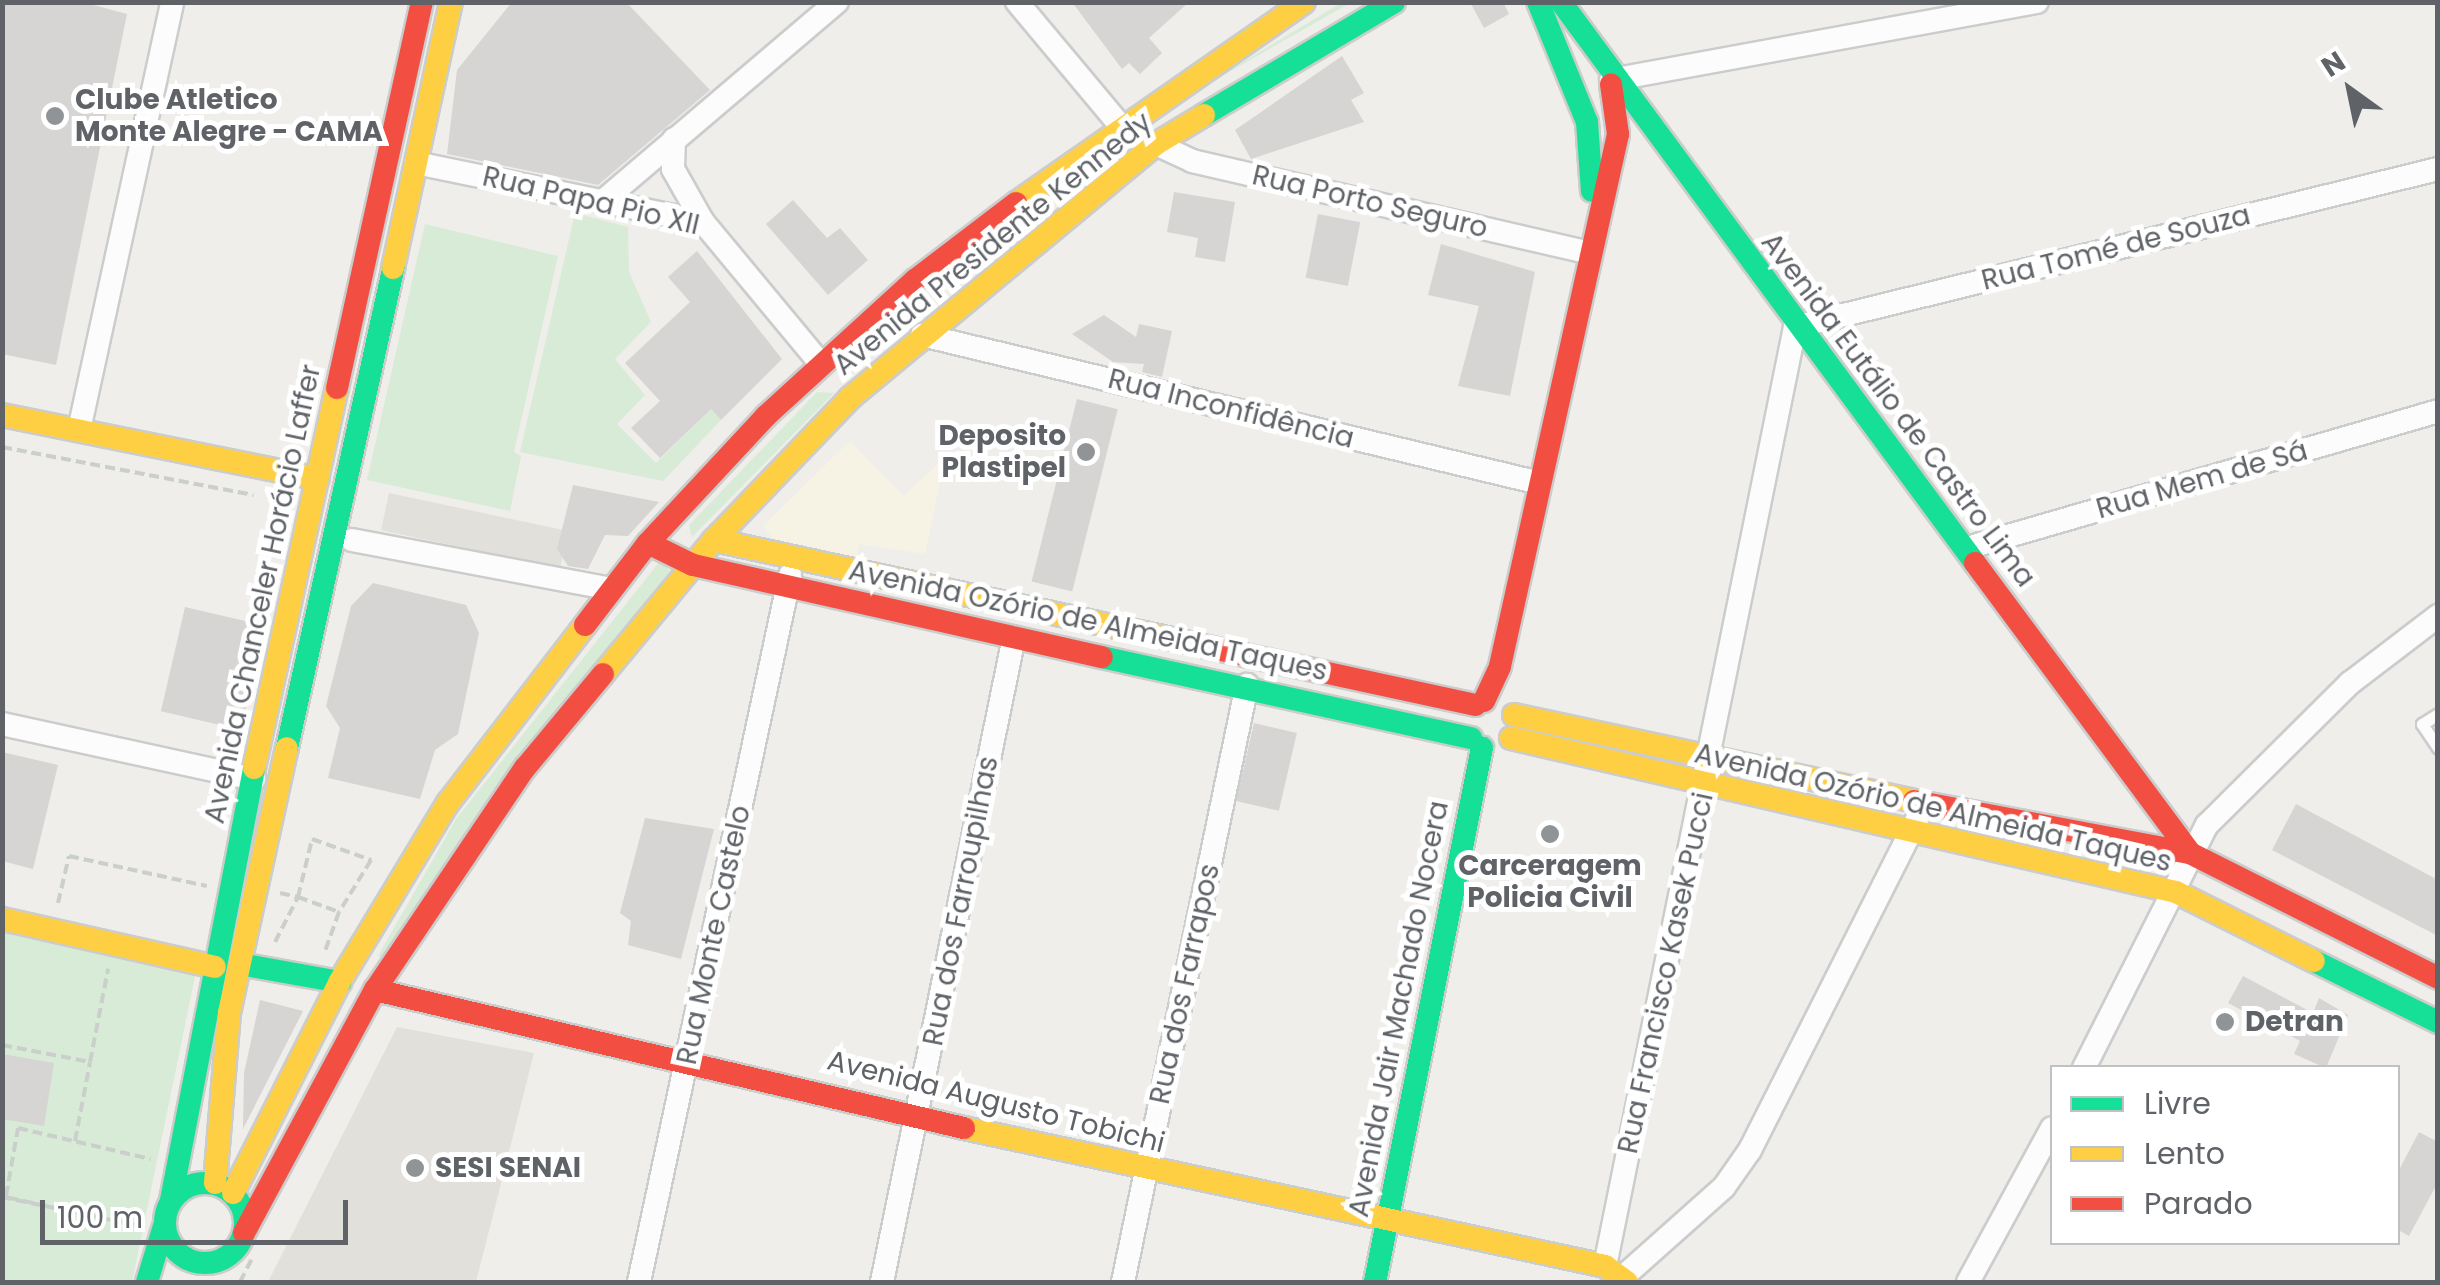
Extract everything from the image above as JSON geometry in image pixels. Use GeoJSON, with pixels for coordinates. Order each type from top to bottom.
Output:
{"type":"FeatureCollection","features":[{"type":"Feature","properties":{"kind":"street"},"geometry":{"type":"LineString","coordinates":[[79,430],[172,2]]}},
{"type":"Feature","properties":{"kind":"street","name":"Avenida Chanceler Horácio Laffer"},"geometry":{"type":"LineString","coordinates":[[171,1200],[214,966],[422,2]]}},
{"type":"Feature","properties":{"kind":"street","name":"Avenida Chanceler Horácio Laffer"},"geometry":{"type":"LineString","coordinates":[[224,1188],[236,1137],[228,1024],[238,971],[451,2]]}},
{"type":"Feature","properties":{"kind":"street"},"geometry":{"type":"LineString","coordinates":[[602,201],[837,2]]}},
{"type":"Feature","properties":{"kind":"street"},"geometry":{"type":"LineString","coordinates":[[1017,2],[1119,124]]}},
{"type":"Feature","properties":{"kind":"street","name":"Avenida Presidente Kennedy"},"geometry":{"type":"LineString","coordinates":[[224,1188],[236,1137],[337,988],[448,803],[648,543],[822,364],[915,280],[1119,124],[1304,2]]}},
{"type":"Feature","properties":{"kind":"street","name":"Avenida Presidente Kennedy"},"geometry":{"type":"LineString","coordinates":[[251,1240],[375,990],[526,768],[714,540],[922,334],[1156,144],[1394,2]]}},
{"type":"Feature","properties":{"kind":"street"},"geometry":{"type":"LineString","coordinates":[[1538,2],[1580,99],[1592,145],[1592,226]]}},
{"type":"Feature","properties":{"kind":"street","name":"Avenida Eutálio de Castro Lima"},"geometry":{"type":"LineString","coordinates":[[1560,2],[1610,80],[1966,548],[2190,853]]}},
{"type":"Feature","properties":{"kind":"street"},"geometry":{"type":"LineString","coordinates":[[1476,743],[1498,713],[1500,666],[1586,252],[1618,134],[1610,80],[2036,2]]}},
{"type":"Feature","properties":{"kind":"street"},"geometry":{"type":"LineString","coordinates":[[674,139],[673,169],[703,222]]}},
{"type":"Feature","properties":{"kind":"street","name":"Rua Porto Seguro"},"geometry":{"type":"LineString","coordinates":[[1156,144],[1192,162],[1586,252]]}},
{"type":"Feature","properties":{"kind":"street","name":"Rua Papa Pio XII"},"geometry":{"type":"LineString","coordinates":[[416,163],[703,222],[822,364]]}},
{"type":"Feature","properties":{"kind":"street","name":"Rua Tomé de Souza"},"geometry":{"type":"LineString","coordinates":[[1795,328],[2438,169]]}},
{"type":"Feature","properties":{"kind":"street","name":"Rua Francisco Kasek Pucci"},"geometry":{"type":"LineString","coordinates":[[1618,1275],[1710,758],[1795,328]]}},
{"type":"Feature","properties":{"kind":"street","name":"Rua Inconfidência"},"geometry":{"type":"LineString","coordinates":[[922,334],[1540,483]]}},
{"type":"Feature","properties":{"kind":"street","name":"Rua Mem de Sá"},"geometry":{"type":"LineString","coordinates":[[1966,548],[2438,412]]}},
{"type":"Feature","properties":{"kind":"street"},"geometry":{"type":"LineString","coordinates":[[2,415],[318,480],[323,497],[346,488]]}},
{"type":"Feature","properties":{"kind":"street"},"geometry":{"type":"LineString","coordinates":[[352,540],[611,588]]}},
{"type":"Feature","properties":{"kind":"street","name":"Avenida Ozório de Almeida Taques"},"geometry":{"type":"LineString","coordinates":[[714,540],[1924,804],[2190,853],[2438,978]]}},
{"type":"Feature","properties":{"kind":"street","name":"Avenida Ozório de Almeida Taques"},"geometry":{"type":"LineString","coordinates":[[648,543],[692,565],[1247,685],[1476,743]]}},
{"type":"Feature","properties":{"kind":"street","name":"Rua Monte Castelo"},"geometry":{"type":"LineString","coordinates":[[639,1282],[794,557]]}},
{"type":"Feature","properties":{"kind":"street"},"geometry":{"type":"LineString","coordinates":[[2086,1065],[2207,825],[2350,683],[2438,616]]}},
{"type":"Feature","properties":{"kind":"street","name":"Rua dos Farroupilhas"},"geometry":{"type":"LineString","coordinates":[[882,1282],[1014,637]]}},
{"type":"Feature","properties":{"kind":"street","name":"Rua dos Farrapos"},"geometry":{"type":"LineString","coordinates":[[1124,1282],[1247,685]]}},
{"type":"Feature","properties":{"kind":"street","name":"Avenida Ozório de Almeida Taques"},"geometry":{"type":"LineString","coordinates":[[1498,713],[1706,789],[2176,892],[2435,1017]]}},
{"type":"Feature","properties":{"kind":"street","name":"Avenida Jair Machado Nocera"},"geometry":{"type":"LineString","coordinates":[[1374,1282],[1476,743],[1466,720],[1498,713]]}},
{"type":"Feature","properties":{"kind":"street"},"geometry":{"type":"LineString","coordinates":[[2,724],[254,779]]}},
{"type":"Feature","properties":{"kind":"street"},"geometry":{"type":"LineString","coordinates":[[1618,1275],[1724,1186],[1750,1150],[1924,804]]}},
{"type":"Feature","properties":{"kind":"street"},"geometry":{"type":"LineString","coordinates":[[2,918],[214,966]]}},
{"type":"Feature","properties":{"kind":"street"},"geometry":{"type":"LineString","coordinates":[[238,971],[337,988]]}},
{"type":"Feature","properties":{"kind":"street","name":"Avenida Augusto Tobichi"},"geometry":{"type":"LineString","coordinates":[[375,990],[919,1112],[1146,1171],[1618,1275]]}},
{"type":"Feature","properties":{"kind":"street"},"geometry":{"type":"LineString","coordinates":[[1968,1282],[2050,1132]]}},
{"type":"Feature","properties":{"kind":"street"},"geometry":{"type":"LineString","coordinates":[[147,1282],[171,1200],[191,1185],[224,1188],[251,1240],[227,1257],[188,1260],[164,1226]]}},
{"type":"Feature","properties":{"kind":"street"},"geometry":{"type":"LineString","coordinates":[[219,1282],[227,1257]]}},
{"type":"Feature","properties":{"kind":"lane"},"geometry":{"type":"LineString","coordinates":[[2438,714],[2422,724],[2438,748]]}},
{"type":"Feature","properties":{"kind":"path"},"geometry":{"type":"LineString","coordinates":[[2,447],[264,497]]}},
{"type":"Feature","properties":{"kind":"path"},"geometry":{"type":"LineString","coordinates":[[269,955],[298,898],[312,839],[371,860],[339,912],[322,960]]}},
{"type":"Feature","properties":{"kind":"path"},"geometry":{"type":"LineString","coordinates":[[58,906],[69,856],[218,888]]}},
{"type":"Feature","properties":{"kind":"path"},"geometry":{"type":"LineString","coordinates":[[280,893],[339,912]]}},
{"type":"Feature","properties":{"kind":"path"},"geometry":{"type":"LineString","coordinates":[[75,1141],[109,964]]}},
{"type":"Feature","properties":{"kind":"path"},"geometry":{"type":"LineString","coordinates":[[2,1045],[90,1062]]}},
{"type":"Feature","properties":{"kind":"path"},"geometry":{"type":"LineString","coordinates":[[4,1197],[18,1128],[150,1158]]}},
{"type":"Feature","properties":{"kind":"path"},"geometry":{"type":"LineString","coordinates":[[4,1197],[61,1209],[135,1225],[4,1197]]}},
{"type":"Feature","properties":{"kind":"path"},"geometry":{"type":"LineString","coordinates":[[240,1282],[251,1240]]}},
{"type":"Feature","properties":{"kind":"shaded area"},"geometry":{"type":"Polygon","coordinates":[[[850,441],[903,496],[945,458],[925,554],[859,544],[857,559],[775,540],[763,526],[850,441]]]}},
{"type":"Feature","properties":{"kind":"shaded area"},"geometry":{"type":"Polygon","coordinates":[[[389,493],[568,531],[560,568],[381,530],[389,493]]]}},
{"type":"Feature","properties":{"kind":"shaded area","name":"SESI SENAI"},"geometry":{"type":"Polygon","coordinates":[[[397,1027],[534,1053],[476,1282],[268,1282],[397,1027]]]}},
{"type":"Feature","properties":{"kind":"green space"},"geometry":{"type":"Polygon","coordinates":[[[1341,3],[1350,3],[1178,101],[1341,3]]]}},
{"type":"Feature","properties":{"kind":"green space"},"geometry":{"type":"Polygon","coordinates":[[[575,213],[628,227],[629,272],[651,322],[615,359],[645,395],[617,424],[656,463],[711,409],[721,420],[663,481],[520,452],[575,213]]]}},
{"type":"Feature","properties":{"kind":"green space"},"geometry":{"type":"Polygon","coordinates":[[[425,224],[558,256],[514,452],[521,456],[510,511],[367,480],[425,224]]]}},
{"type":"Feature","properties":{"kind":"green space"},"geometry":{"type":"Polygon","coordinates":[[[817,392],[834,393],[692,537],[689,525],[817,392]]]}},
{"type":"Feature","properties":{"kind":"green space"},"geometry":{"type":"Polygon","coordinates":[[[660,561],[670,571],[389,959],[378,956],[456,819],[660,561]]]}},
{"type":"Feature","properties":{"kind":"green space"},"geometry":{"type":"Polygon","coordinates":[[[3,933],[196,972],[132,1282],[3,1282],[3,933]]]}},
{"type":"Feature","properties":{"kind":"building","name":"Clube Atletico Monte Alegre - CAMA"},"geometry":{"type":"Polygon","coordinates":[[[2,2],[82,2],[127,14],[56,365],[2,354],[2,2]]]}},
{"type":"Feature","properties":{"kind":"building"},"geometry":{"type":"Polygon","coordinates":[[[512,2],[626,2],[710,90],[598,185],[447,154],[457,70],[512,2]]]}},
{"type":"Feature","properties":{"kind":"building"},"geometry":{"type":"Polygon","coordinates":[[[1072,2],[1189,2],[1149,38],[1162,53],[1140,74],[1129,63],[1122,69],[1072,2]]]}},
{"type":"Feature","properties":{"kind":"building"},"geometry":{"type":"Polygon","coordinates":[[[1470,2],[1503,2],[1509,14],[1484,28],[1470,2]]]}},
{"type":"Feature","properties":{"kind":"building"},"geometry":{"type":"Polygon","coordinates":[[[1342,56],[1364,93],[1351,100],[1364,122],[1251,159],[1235,130],[1342,56]]]}},
{"type":"Feature","properties":{"kind":"building"},"geometry":{"type":"Polygon","coordinates":[[[1174,192],[1235,202],[1225,262],[1195,257],[1198,238],[1167,232],[1174,192]]]}},
{"type":"Feature","properties":{"kind":"building"},"geometry":{"type":"Polygon","coordinates":[[[793,200],[827,238],[840,228],[868,260],[828,295],[766,224],[793,200]]]}},
{"type":"Feature","properties":{"kind":"building"},"geometry":{"type":"Polygon","coordinates":[[[1318,214],[1360,222],[1348,286],[1306,278],[1318,214]]]}},
{"type":"Feature","properties":{"kind":"building"},"geometry":{"type":"Polygon","coordinates":[[[1441,244],[1535,272],[1510,396],[1458,386],[1479,306],[1428,295],[1441,244]]]}},
{"type":"Feature","properties":{"kind":"building"},"geometry":{"type":"Polygon","coordinates":[[[697,251],[782,359],[721,420],[711,409],[660,458],[631,428],[660,401],[625,363],[690,302],[668,277],[697,251]]]}},
{"type":"Feature","properties":{"kind":"building"},"geometry":{"type":"Polygon","coordinates":[[[1104,315],[1136,337],[1139,324],[1172,331],[1162,377],[1142,372],[1144,364],[1113,362],[1072,334],[1104,315]]]}},
{"type":"Feature","properties":{"kind":"building"},"geometry":{"type":"Polygon","coordinates":[[[1077,399],[1118,409],[1072,592],[1032,581],[1077,399]]]}},
{"type":"Feature","properties":{"kind":"building"},"geometry":{"type":"Polygon","coordinates":[[[573,485],[659,502],[628,536],[605,535],[588,569],[568,566],[557,549],[573,485]]]}},
{"type":"Feature","properties":{"kind":"building"},"geometry":{"type":"Polygon","coordinates":[[[373,583],[466,605],[479,633],[458,734],[435,750],[420,799],[328,778],[340,728],[326,706],[351,606],[373,583]]]}},
{"type":"Feature","properties":{"kind":"building"},"geometry":{"type":"Polygon","coordinates":[[[185,607],[265,625],[241,730],[161,711],[185,607]]]}},
{"type":"Feature","properties":{"kind":"building"},"geometry":{"type":"Polygon","coordinates":[[[1254,723],[1297,733],[1279,811],[1236,801],[1254,723]]]}},
{"type":"Feature","properties":{"kind":"building"},"geometry":{"type":"Polygon","coordinates":[[[2,752],[58,765],[33,869],[2,861],[2,752]]]}},
{"type":"Feature","properties":{"kind":"building"},"geometry":{"type":"Polygon","coordinates":[[[2296,804],[2438,880],[2438,936],[2272,850],[2296,804]]]}},
{"type":"Feature","properties":{"kind":"building"},"geometry":{"type":"Polygon","coordinates":[[[645,818],[714,829],[681,959],[628,945],[631,921],[620,913],[645,818]]]}},
{"type":"Feature","properties":{"kind":"building"},"geometry":{"type":"Polygon","coordinates":[[[2243,976],[2313,1013],[2319,998],[2348,1015],[2327,1065],[2319,1065],[2294,1054],[2300,1041],[2228,1003],[2243,976]]]}},
{"type":"Feature","properties":{"kind":"building"},"geometry":{"type":"Polygon","coordinates":[[[260,1000],[303,1011],[243,1129],[244,1073],[260,1000]]]}},
{"type":"Feature","properties":{"kind":"building"},"geometry":{"type":"Polygon","coordinates":[[[2,1054],[54,1063],[44,1126],[2,1119],[2,1054]]]}},
{"type":"Feature","properties":{"kind":"building"},"geometry":{"type":"Polygon","coordinates":[[[2419,1132],[2438,1142],[2438,1182],[2409,1236],[2400,1231],[2400,1168],[2419,1132]]]}},
{"type":"Feature","properties":{"kind":"traffic: fast"},"geometry":{"type":"LineString","coordinates":[[1204,115],[1394,2]]}},
{"type":"Feature","properties":{"kind":"traffic: fast"},"geometry":{"type":"LineString","coordinates":[[1538,2],[1587,122],[1592,191]]}},
{"type":"Feature","properties":{"kind":"traffic: fast"},"geometry":{"type":"LineString","coordinates":[[1561,2],[1975,563]]}},
{"type":"Feature","properties":{"kind":"traffic: fast"},"geometry":{"type":"LineString","coordinates":[[287,748],[393,268]]}},
{"type":"Feature","properties":{"kind":"traffic: fast"},"geometry":{"type":"LineString","coordinates":[[1102,657],[1471,738]]}},
{"type":"Feature","properties":{"kind":"traffic: fast"},"geometry":{"type":"LineString","coordinates":[[1375,1282],[1482,748]]}},
{"type":"Feature","properties":{"kind":"traffic: fast"},"geometry":{"type":"LineString","coordinates":[[171,1200],[254,768]]}},
{"type":"Feature","properties":{"kind":"traffic: fast"},"geometry":{"type":"LineString","coordinates":[[2314,961],[2438,1022]]}},
{"type":"Feature","properties":{"kind":"traffic: fast"},"geometry":{"type":"LineString","coordinates":[[240,964],[340,982]]}},
{"type":"Feature","properties":{"kind":"traffic: fast"},"geometry":{"type":"LineString","coordinates":[[197,1183],[213,1183],[234,1194],[245,1223],[234,1252],[213,1263],[197,1263],[183,1257],[171,1245],[165,1231],[165,1215],[171,1201],[183,1189],[197,1183]]}},
{"type":"Feature","properties":{"kind":"traffic: fast"},"geometry":{"type":"LineString","coordinates":[[147,1282],[164,1226]]}},
{"type":"Feature","properties":{"kind":"traffic: slow"},"geometry":{"type":"LineString","coordinates":[[393,268],[451,2]]}},
{"type":"Feature","properties":{"kind":"traffic: slow"},"geometry":{"type":"LineString","coordinates":[[1016,203],[1304,2]]}},
{"type":"Feature","properties":{"kind":"traffic: slow"},"geometry":{"type":"LineString","coordinates":[[603,674],[714,540],[850,398],[1156,144],[1204,115]]}},
{"type":"Feature","properties":{"kind":"traffic: slow"},"geometry":{"type":"LineString","coordinates":[[254,768],[337,388]]}},
{"type":"Feature","properties":{"kind":"traffic: slow"},"geometry":{"type":"LineString","coordinates":[[2,415],[318,479]]}},
{"type":"Feature","properties":{"kind":"traffic: slow"},"geometry":{"type":"LineString","coordinates":[[714,540],[1198,645]]}},
{"type":"Feature","properties":{"kind":"traffic: slow"},"geometry":{"type":"LineString","coordinates":[[233,1193],[340,981],[448,803],[585,625]]}},
{"type":"Feature","properties":{"kind":"traffic: slow"},"geometry":{"type":"LineString","coordinates":[[1514,715],[1914,801]]}},
{"type":"Feature","properties":{"kind":"traffic: slow"},"geometry":{"type":"LineString","coordinates":[[1511,738],[2176,892],[2314,961]]}},
{"type":"Feature","properties":{"kind":"traffic: slow"},"geometry":{"type":"LineString","coordinates":[[215,1183],[229,1013],[287,748]]}},
{"type":"Feature","properties":{"kind":"traffic: slow"},"geometry":{"type":"LineString","coordinates":[[2,919],[215,967]]}},
{"type":"Feature","properties":{"kind":"traffic: slow"},"geometry":{"type":"LineString","coordinates":[[964,1128],[1605,1266],[1627,1282]]}},
{"type":"Feature","properties":{"kind":"traffic: jam"},"geometry":{"type":"LineString","coordinates":[[337,388],[422,2]]}},
{"type":"Feature","properties":{"kind":"traffic: jam"},"geometry":{"type":"LineString","coordinates":[[1484,701],[1500,666],[1618,134],[1611,84]]}},
{"type":"Feature","properties":{"kind":"traffic: jam"},"geometry":{"type":"LineString","coordinates":[[585,625],[648,543],[766,416],[915,280],[1016,203]]}},
{"type":"Feature","properties":{"kind":"traffic: jam"},"geometry":{"type":"LineString","coordinates":[[648,543],[693,565],[1102,657]]}},
{"type":"Feature","properties":{"kind":"traffic: jam"},"geometry":{"type":"LineString","coordinates":[[1975,563],[2190,853]]}},
{"type":"Feature","properties":{"kind":"traffic: jam"},"geometry":{"type":"LineString","coordinates":[[1198,645],[1476,705]]}},
{"type":"Feature","properties":{"kind":"traffic: jam"},"geometry":{"type":"LineString","coordinates":[[244,1233],[375,990],[525,768],[603,674]]}},
{"type":"Feature","properties":{"kind":"traffic: jam"},"geometry":{"type":"LineString","coordinates":[[1914,801],[2190,853],[2438,978]]}},
{"type":"Feature","properties":{"kind":"traffic: jam"},"geometry":{"type":"LineString","coordinates":[[375,990],[964,1128]]}},
{"type":"Feature","properties":{"kind":"place","name":"Clube Atletico Monte Alegre - CAMA"},"geometry":{"type":"Point","coordinates":[55,116]}},
{"type":"Feature","properties":{"kind":"place","name":"Deposito Plastipel"},"geometry":{"type":"Point","coordinates":[1086,452]}},
{"type":"Feature","properties":{"kind":"place","name":"Carceragem Policia Civil"},"geometry":{"type":"Point","coordinates":[1550,834]}},
{"type":"Feature","properties":{"kind":"place","name":"Detran"},"geometry":{"type":"Point","coordinates":[2225,1022]}},
{"type":"Feature","properties":{"kind":"place","name":"SESI SENAI"},"geometry":{"type":"Point","coordinates":[415,1168]}}]}
